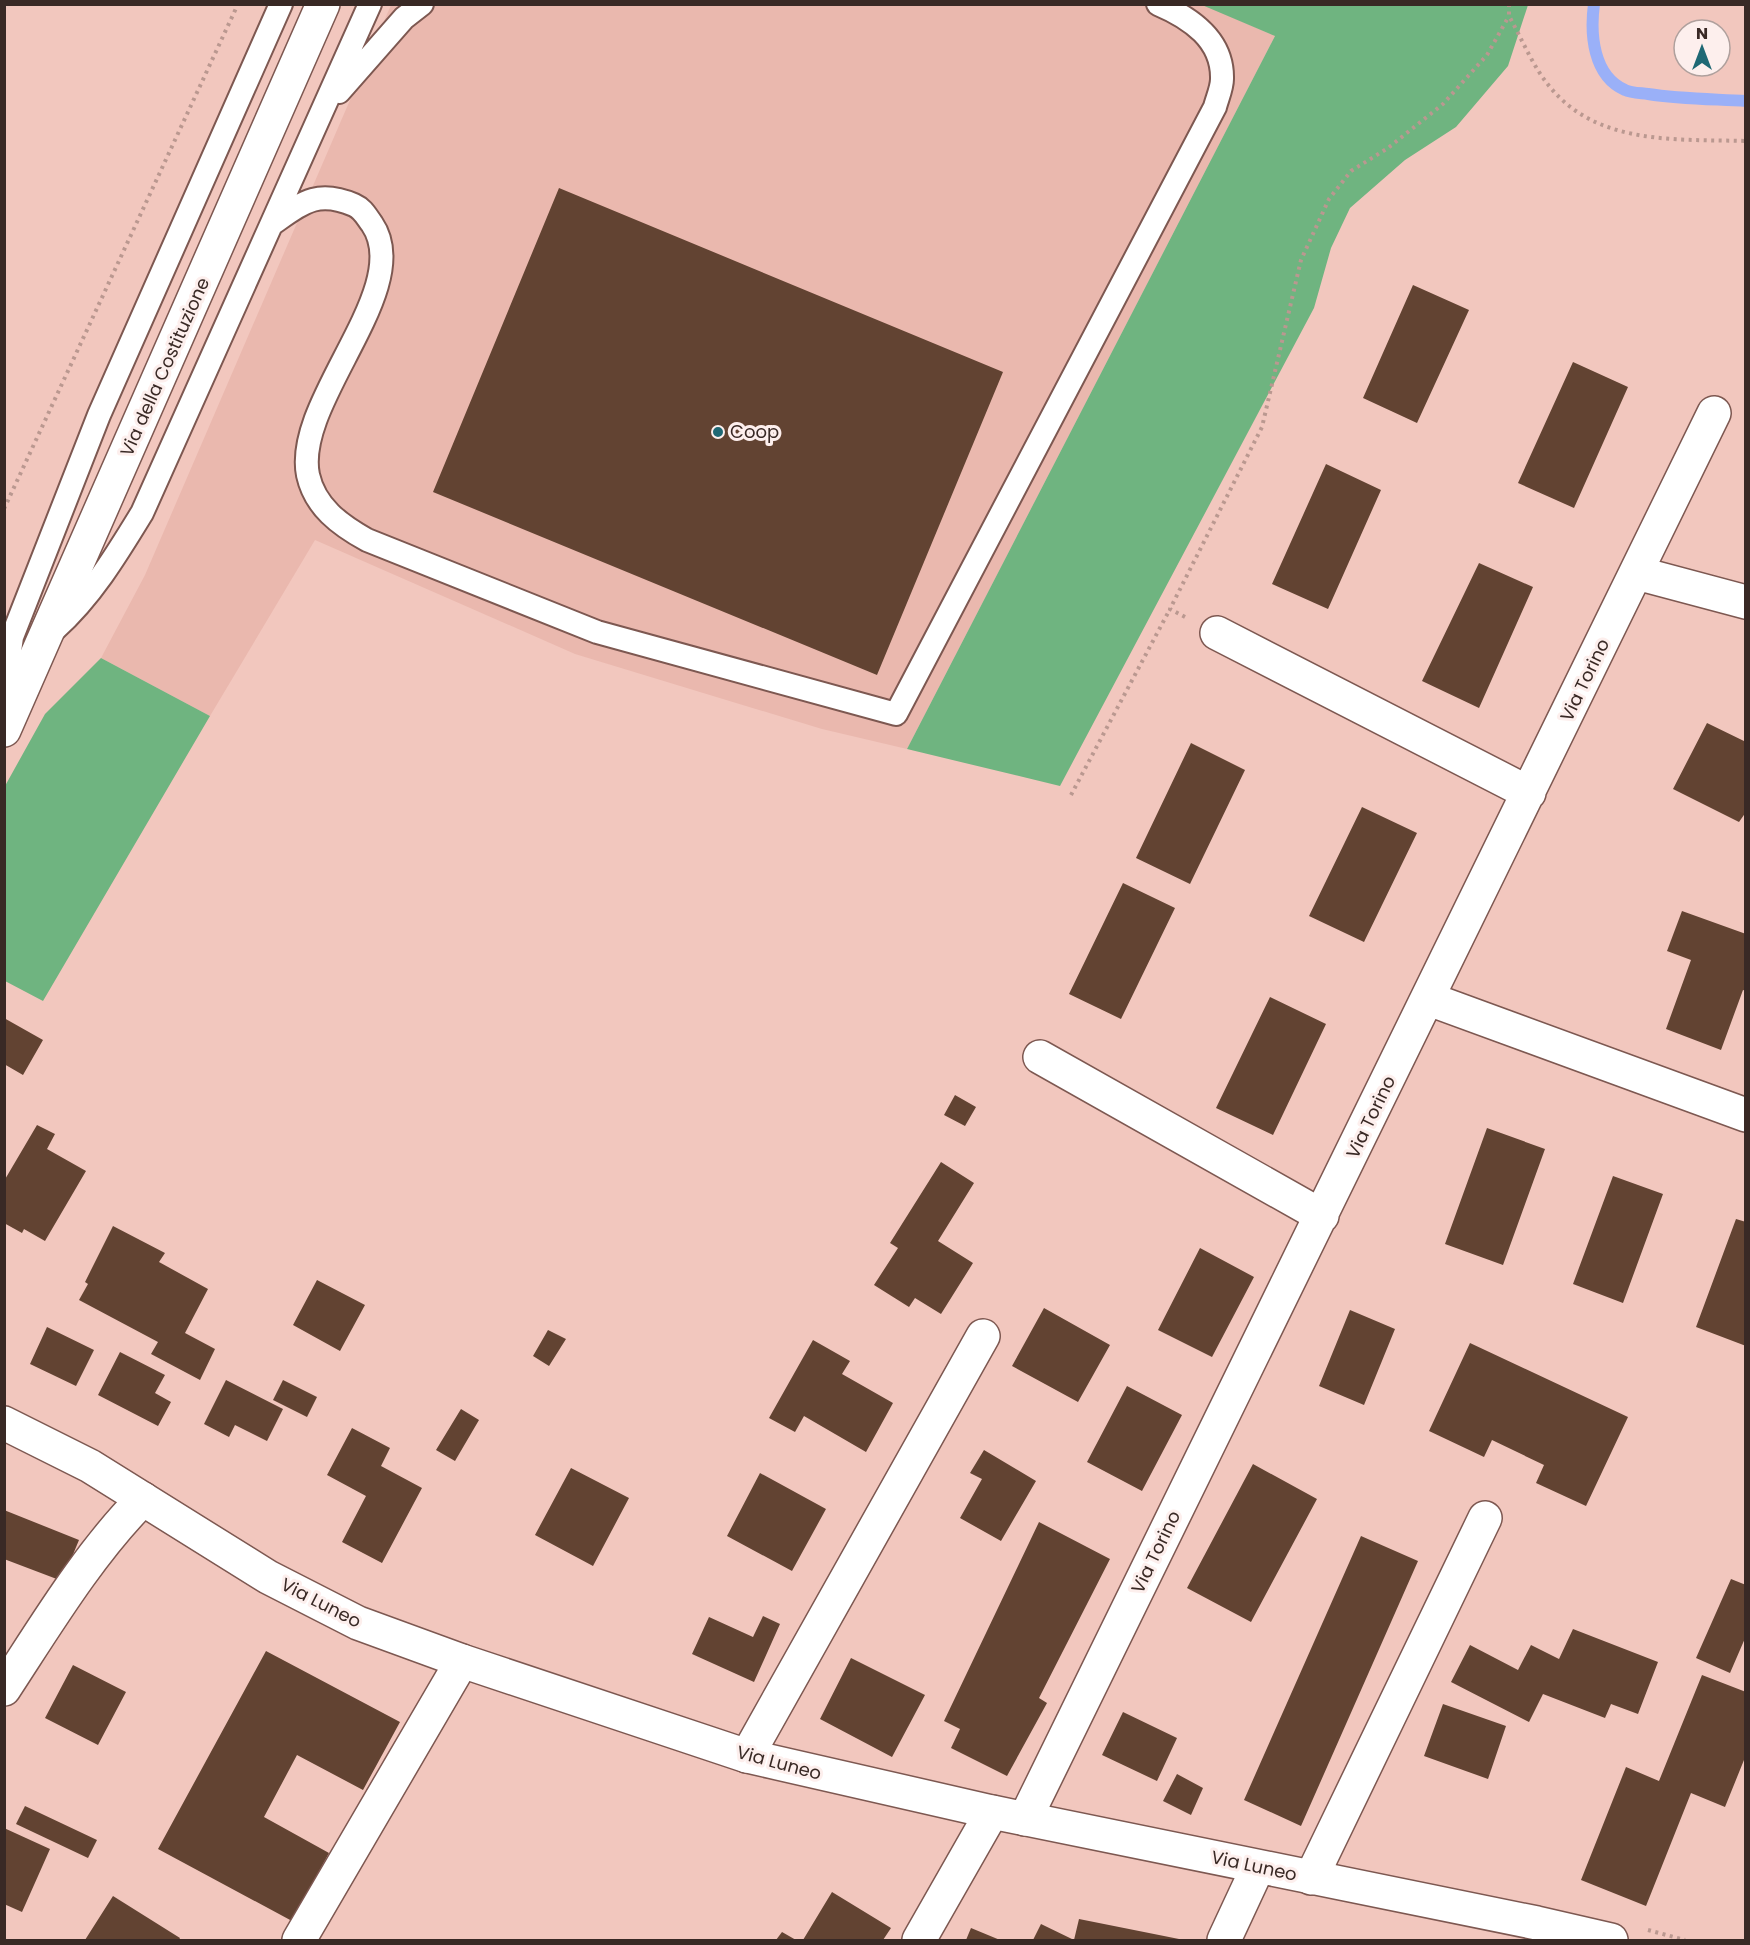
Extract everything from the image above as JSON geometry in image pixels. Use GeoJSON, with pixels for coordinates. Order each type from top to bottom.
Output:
{"type":"FeatureCollection","features":[{"type":"Feature","properties":{"kind":"street","name":"Via della Costituzione"},"geometry":{"type":"LineString","coordinates":[[4,730],[323,4]]}},
{"type":"Feature","properties":{"kind":"street","name":"Via Torino"},"geometry":{"type":"LineString","coordinates":[[1025,1819],[1429,999],[1714,413]]}},
{"type":"Feature","properties":{"kind":"street"},"geometry":{"type":"LineString","coordinates":[[1637,573],[1746,602]]}},
{"type":"Feature","properties":{"kind":"street"},"geometry":{"type":"LineString","coordinates":[[1217,633],[1529,793]]}},
{"type":"Feature","properties":{"kind":"street"},"geometry":{"type":"LineString","coordinates":[[1429,999],[1746,1115]]}},
{"type":"Feature","properties":{"kind":"street"},"geometry":{"type":"LineString","coordinates":[[1040,1057],[1322,1216]]}},
{"type":"Feature","properties":{"kind":"street"},"geometry":{"type":"LineString","coordinates":[[747,1756],[983,1336]]}},
{"type":"Feature","properties":{"kind":"street","name":"Via Luneo"},"geometry":{"type":"LineString","coordinates":[[4,1423],[90,1466],[314,1602],[358,1623],[462,1661],[747,1756],[992,1812],[1311,1878],[1535,1932],[1611,1941]]}},
{"type":"Feature","properties":{"kind":"street"},"geometry":{"type":"LineString","coordinates":[[4,1689],[61,1604],[129,1513],[143,1499]]}},
{"type":"Feature","properties":{"kind":"street"},"geometry":{"type":"LineString","coordinates":[[1311,1878],[1485,1518]]}},
{"type":"Feature","properties":{"kind":"street"},"geometry":{"type":"LineString","coordinates":[[299,1941],[462,1661]]}},
{"type":"Feature","properties":{"kind":"street"},"geometry":{"type":"LineString","coordinates":[[919,1941],[992,1812]]}},
{"type":"Feature","properties":{"kind":"street"},"geometry":{"type":"LineString","coordinates":[[1224,1941],[1258,1867]]}},
{"type":"Feature","properties":{"kind":"lane"},"geometry":{"type":"LineString","coordinates":[[4,694],[12,636],[99,414],[281,4]]}},
{"type":"Feature","properties":{"kind":"lane"},"geometry":{"type":"LineString","coordinates":[[47,636],[69,616],[102,574],[142,513],[370,4]]}},
{"type":"Feature","properties":{"kind":"lane"},"geometry":{"type":"LineString","coordinates":[[321,114],[404,18],[422,4]]}},
{"type":"Feature","properties":{"kind":"lane"},"geometry":{"type":"LineString","coordinates":[[272,224],[308,200],[335,197],[361,208],[379,234],[382,271],[374,298],[357,328],[320,412],[309,445],[308,474],[320,503],[340,525],[367,540],[597,632],[896,714],[1215,107],[1222,80],[1217,53],[1201,27],[1177,12],[1158,4]]}},
{"type":"Feature","properties":{"kind":"path"},"geometry":{"type":"LineString","coordinates":[[4,509],[238,4]]}},
{"type":"Feature","properties":{"kind":"path"},"geometry":{"type":"LineString","coordinates":[[1071,795],[1170,609],[1262,427],[1301,260],[1329,199],[1351,171],[1388,148],[1443,104],[1487,55],[1509,16],[1509,4]]}},
{"type":"Feature","properties":{"kind":"path"},"geometry":{"type":"LineString","coordinates":[[1509,16],[1550,87],[1574,110],[1605,128],[1638,136],[1746,141]]}},
{"type":"Feature","properties":{"kind":"path"},"geometry":{"type":"LineString","coordinates":[[1170,609],[1217,633]]}},
{"type":"Feature","properties":{"kind":"shaded area"},"geometry":{"type":"Polygon","coordinates":[[[1202,4],[1275,36],[907,749],[822,729],[575,654],[315,540],[210,716],[101,658],[145,575],[391,5],[1202,4]]]}},
{"type":"Feature","properties":{"kind":"green space"},"geometry":{"type":"Polygon","coordinates":[[[1202,5],[1528,5],[1508,66],[1456,127],[1405,160],[1350,208],[1331,248],[1314,308],[1060,786],[907,749],[1275,36],[1202,5]]]}},
{"type":"Feature","properties":{"kind":"green space"},"geometry":{"type":"Polygon","coordinates":[[[101,658],[210,716],[43,1001],[5,981],[5,786],[45,714],[101,658]]]}},
{"type":"Feature","properties":{"kind":"building","name":"Coop"},"geometry":{"type":"Polygon","coordinates":[[[559,188],[1003,372],[877,675],[433,492],[559,188]]]}},
{"type":"Feature","properties":{"kind":"building"},"geometry":{"type":"Polygon","coordinates":[[[1413,285],[1469,310],[1417,423],[1363,398],[1413,285]]]}},
{"type":"Feature","properties":{"kind":"building"},"geometry":{"type":"Polygon","coordinates":[[[1573,362],[1628,387],[1574,508],[1518,483],[1573,362]]]}},
{"type":"Feature","properties":{"kind":"building"},"geometry":{"type":"Polygon","coordinates":[[[1326,464],[1381,490],[1328,609],[1272,584],[1326,464]]]}},
{"type":"Feature","properties":{"kind":"building"},"geometry":{"type":"Polygon","coordinates":[[[1479,563],[1533,587],[1479,708],[1422,681],[1479,563]]]}},
{"type":"Feature","properties":{"kind":"building"},"geometry":{"type":"Polygon","coordinates":[[[1707,723],[1746,742],[1746,812],[1739,822],[1673,789],[1707,723]]]}},
{"type":"Feature","properties":{"kind":"building"},"geometry":{"type":"Polygon","coordinates":[[[1191,743],[1245,770],[1190,884],[1136,858],[1191,743]]]}},
{"type":"Feature","properties":{"kind":"building"},"geometry":{"type":"Polygon","coordinates":[[[1362,807],[1417,833],[1364,942],[1309,916],[1362,807]]]}},
{"type":"Feature","properties":{"kind":"building"},"geometry":{"type":"Polygon","coordinates":[[[1123,883],[1175,908],[1121,1019],[1069,994],[1123,883]]]}},
{"type":"Feature","properties":{"kind":"building"},"geometry":{"type":"Polygon","coordinates":[[[1682,911],[1746,934],[1746,991],[1743,990],[1721,1050],[1666,1029],[1691,960],[1667,951],[1682,911]]]}},
{"type":"Feature","properties":{"kind":"building"},"geometry":{"type":"Polygon","coordinates":[[[1270,997],[1326,1024],[1273,1135],[1216,1108],[1270,997]]]}},
{"type":"Feature","properties":{"kind":"building"},"geometry":{"type":"Polygon","coordinates":[[[4,1018],[43,1040],[23,1075],[4,1064],[4,1018]]]}},
{"type":"Feature","properties":{"kind":"building"},"geometry":{"type":"Polygon","coordinates":[[[955,1095],[976,1107],[965,1126],[944,1115],[955,1095]]]}},
{"type":"Feature","properties":{"kind":"building"},"geometry":{"type":"Polygon","coordinates":[[[37,1125],[55,1134],[47,1149],[86,1171],[45,1241],[24,1229],[22,1233],[4,1223],[4,1181],[37,1125]]]}},
{"type":"Feature","properties":{"kind":"building"},"geometry":{"type":"Polygon","coordinates":[[[1487,1128],[1545,1149],[1503,1265],[1445,1244],[1487,1128]]]}},
{"type":"Feature","properties":{"kind":"building"},"geometry":{"type":"Polygon","coordinates":[[[941,1162],[974,1183],[938,1241],[973,1263],[941,1314],[915,1298],[909,1307],[874,1285],[898,1248],[890,1243],[941,1162]]]}},
{"type":"Feature","properties":{"kind":"building"},"geometry":{"type":"Polygon","coordinates":[[[1613,1176],[1663,1194],[1623,1303],[1573,1284],[1613,1176]]]}},
{"type":"Feature","properties":{"kind":"building"},"geometry":{"type":"Polygon","coordinates":[[[1736,1219],[1746,1222],[1746,1346],[1696,1327],[1736,1219]]]}},
{"type":"Feature","properties":{"kind":"building"},"geometry":{"type":"Polygon","coordinates":[[[113,1226],[165,1253],[159,1262],[208,1289],[185,1333],[215,1349],[200,1380],[151,1354],[158,1342],[79,1300],[88,1284],[85,1282],[113,1226]]]}},
{"type":"Feature","properties":{"kind":"building"},"geometry":{"type":"Polygon","coordinates":[[[1200,1248],[1254,1277],[1212,1357],[1158,1330],[1200,1248]]]}},
{"type":"Feature","properties":{"kind":"building"},"geometry":{"type":"Polygon","coordinates":[[[317,1280],[365,1305],[340,1351],[293,1325],[317,1280]]]}},
{"type":"Feature","properties":{"kind":"building"},"geometry":{"type":"Polygon","coordinates":[[[1044,1308],[1110,1345],[1078,1402],[1012,1366],[1044,1308]]]}},
{"type":"Feature","properties":{"kind":"building"},"geometry":{"type":"Polygon","coordinates":[[[1350,1310],[1395,1329],[1364,1405],[1319,1386],[1350,1310]]]}},
{"type":"Feature","properties":{"kind":"building"},"geometry":{"type":"Polygon","coordinates":[[[47,1327],[94,1350],[76,1386],[30,1364],[47,1327]]]}},
{"type":"Feature","properties":{"kind":"building"},"geometry":{"type":"Polygon","coordinates":[[[548,1330],[566,1339],[549,1366],[533,1356],[548,1330]]]}},
{"type":"Feature","properties":{"kind":"building"},"geometry":{"type":"Polygon","coordinates":[[[813,1340],[850,1361],[842,1374],[893,1403],[866,1452],[804,1416],[795,1432],[769,1418],[813,1340]]]}},
{"type":"Feature","properties":{"kind":"building"},"geometry":{"type":"Polygon","coordinates":[[[1470,1343],[1628,1417],[1586,1506],[1536,1483],[1544,1465],[1492,1440],[1484,1457],[1429,1431],[1470,1343]]]}},
{"type":"Feature","properties":{"kind":"building"},"geometry":{"type":"Polygon","coordinates":[[[120,1352],[165,1375],[155,1393],[171,1402],[158,1426],[98,1395],[120,1352]]]}},
{"type":"Feature","properties":{"kind":"building"},"geometry":{"type":"Polygon","coordinates":[[[226,1380],[283,1409],[267,1441],[235,1425],[229,1437],[204,1424],[226,1380]]]}},
{"type":"Feature","properties":{"kind":"building"},"geometry":{"type":"Polygon","coordinates":[[[283,1380],[317,1397],[307,1417],[273,1400],[283,1380]]]}},
{"type":"Feature","properties":{"kind":"building"},"geometry":{"type":"Polygon","coordinates":[[[1127,1386],[1182,1415],[1142,1491],[1087,1462],[1127,1386]]]}},
{"type":"Feature","properties":{"kind":"building"},"geometry":{"type":"Polygon","coordinates":[[[461,1409],[479,1420],[455,1461],[436,1450],[461,1409]]]}},
{"type":"Feature","properties":{"kind":"building"},"geometry":{"type":"Polygon","coordinates":[[[352,1428],[390,1448],[381,1466],[422,1488],[382,1563],[342,1542],[366,1496],[327,1475],[352,1428]]]}},
{"type":"Feature","properties":{"kind":"building"},"geometry":{"type":"Polygon","coordinates":[[[984,1450],[1036,1481],[1001,1541],[960,1518],[982,1479],[970,1473],[984,1450]]]}},
{"type":"Feature","properties":{"kind":"building"},"geometry":{"type":"Polygon","coordinates":[[[1253,1464],[1317,1499],[1251,1622],[1187,1588],[1253,1464]]]}},
{"type":"Feature","properties":{"kind":"building"},"geometry":{"type":"Polygon","coordinates":[[[571,1468],[629,1498],[593,1566],[535,1535],[571,1468]]]}},
{"type":"Feature","properties":{"kind":"building"},"geometry":{"type":"Polygon","coordinates":[[[760,1473],[826,1509],[792,1571],[727,1536],[760,1473]]]}},
{"type":"Feature","properties":{"kind":"building"},"geometry":{"type":"Polygon","coordinates":[[[4,1510],[79,1540],[62,1581],[4,1559],[4,1510]]]}},
{"type":"Feature","properties":{"kind":"building"},"geometry":{"type":"Polygon","coordinates":[[[1039,1522],[1110,1559],[1039,1698],[1047,1703],[1007,1776],[951,1748],[960,1729],[944,1721],[1039,1522]]]}},
{"type":"Feature","properties":{"kind":"building"},"geometry":{"type":"Polygon","coordinates":[[[1361,1536],[1418,1561],[1301,1826],[1244,1800],[1361,1536]]]}},
{"type":"Feature","properties":{"kind":"building"},"geometry":{"type":"Polygon","coordinates":[[[1731,1579],[1746,1585],[1746,1636],[1730,1673],[1696,1658],[1731,1579]]]}},
{"type":"Feature","properties":{"kind":"building"},"geometry":{"type":"Polygon","coordinates":[[[763,1616],[780,1624],[754,1682],[692,1654],[709,1617],[753,1637],[763,1616]]]}},
{"type":"Feature","properties":{"kind":"building"},"geometry":{"type":"Polygon","coordinates":[[[1573,1629],[1658,1662],[1638,1714],[1611,1704],[1605,1718],[1543,1694],[1529,1722],[1451,1682],[1470,1645],[1518,1670],[1531,1645],[1559,1659],[1573,1629]]]}},
{"type":"Feature","properties":{"kind":"building"},"geometry":{"type":"Polygon","coordinates":[[[266,1651],[400,1722],[363,1790],[297,1755],[264,1817],[329,1853],[292,1921],[158,1849],[266,1651]]]}},
{"type":"Feature","properties":{"kind":"building"},"geometry":{"type":"Polygon","coordinates":[[[851,1658],[925,1695],[892,1757],[820,1719],[851,1658]]]}},
{"type":"Feature","properties":{"kind":"building"},"geometry":{"type":"Polygon","coordinates":[[[73,1665],[126,1692],[98,1745],[45,1718],[73,1665]]]}},
{"type":"Feature","properties":{"kind":"building"},"geometry":{"type":"Polygon","coordinates":[[[1702,1675],[1746,1692],[1746,1755],[1725,1807],[1691,1793],[1646,1906],[1581,1880],[1626,1767],[1659,1781],[1702,1675]]]}},
{"type":"Feature","properties":{"kind":"building"},"geometry":{"type":"Polygon","coordinates":[[[1443,1704],[1506,1726],[1488,1779],[1424,1756],[1443,1704]]]}},
{"type":"Feature","properties":{"kind":"building"},"geometry":{"type":"Polygon","coordinates":[[[1123,1712],[1177,1738],[1157,1781],[1102,1755],[1123,1712]]]}},
{"type":"Feature","properties":{"kind":"building"},"geometry":{"type":"Polygon","coordinates":[[[1177,1774],[1203,1788],[1191,1815],[1163,1801],[1177,1774]]]}},
{"type":"Feature","properties":{"kind":"building"},"geometry":{"type":"Polygon","coordinates":[[[25,1806],[97,1840],[88,1858],[16,1824],[25,1806]]]}},
{"type":"Feature","properties":{"kind":"building"},"geometry":{"type":"Polygon","coordinates":[[[4,1828],[50,1849],[22,1912],[4,1904],[4,1828]]]}},
{"type":"Feature","properties":{"kind":"building"},"geometry":{"type":"Polygon","coordinates":[[[832,1892],[891,1928],[883,1940],[803,1940],[832,1892]]]}},
{"type":"Feature","properties":{"kind":"building"},"geometry":{"type":"Polygon","coordinates":[[[113,1896],[180,1938],[179,1940],[85,1940],[113,1896]]]}},
{"type":"Feature","properties":{"kind":"building"},"geometry":{"type":"Polygon","coordinates":[[[1079,1919],[1179,1939],[1179,1940],[1074,1940],[1079,1919]]]}},
{"type":"Feature","properties":{"kind":"building"},"geometry":{"type":"Polygon","coordinates":[[[1041,1924],[1074,1940],[1033,1940],[1041,1924]]]}},
{"type":"Feature","properties":{"kind":"building"},"geometry":{"type":"Polygon","coordinates":[[[971,1928],[1000,1940],[966,1940],[971,1928]]]}},
{"type":"Feature","properties":{"kind":"building"},"geometry":{"type":"Polygon","coordinates":[[[782,1932],[796,1940],[776,1940],[782,1932]]]}},
{"type":"Feature","properties":{"kind":"waterway"},"geometry":{"type":"LineString","coordinates":[[1594,4],[1593,28],[1596,53],[1600,65],[1614,84],[1636,93],[1746,101]]}},
{"type":"Feature","properties":{"kind":"place","name":"Coop"},"geometry":{"type":"Point","coordinates":[718,432]}}]}
